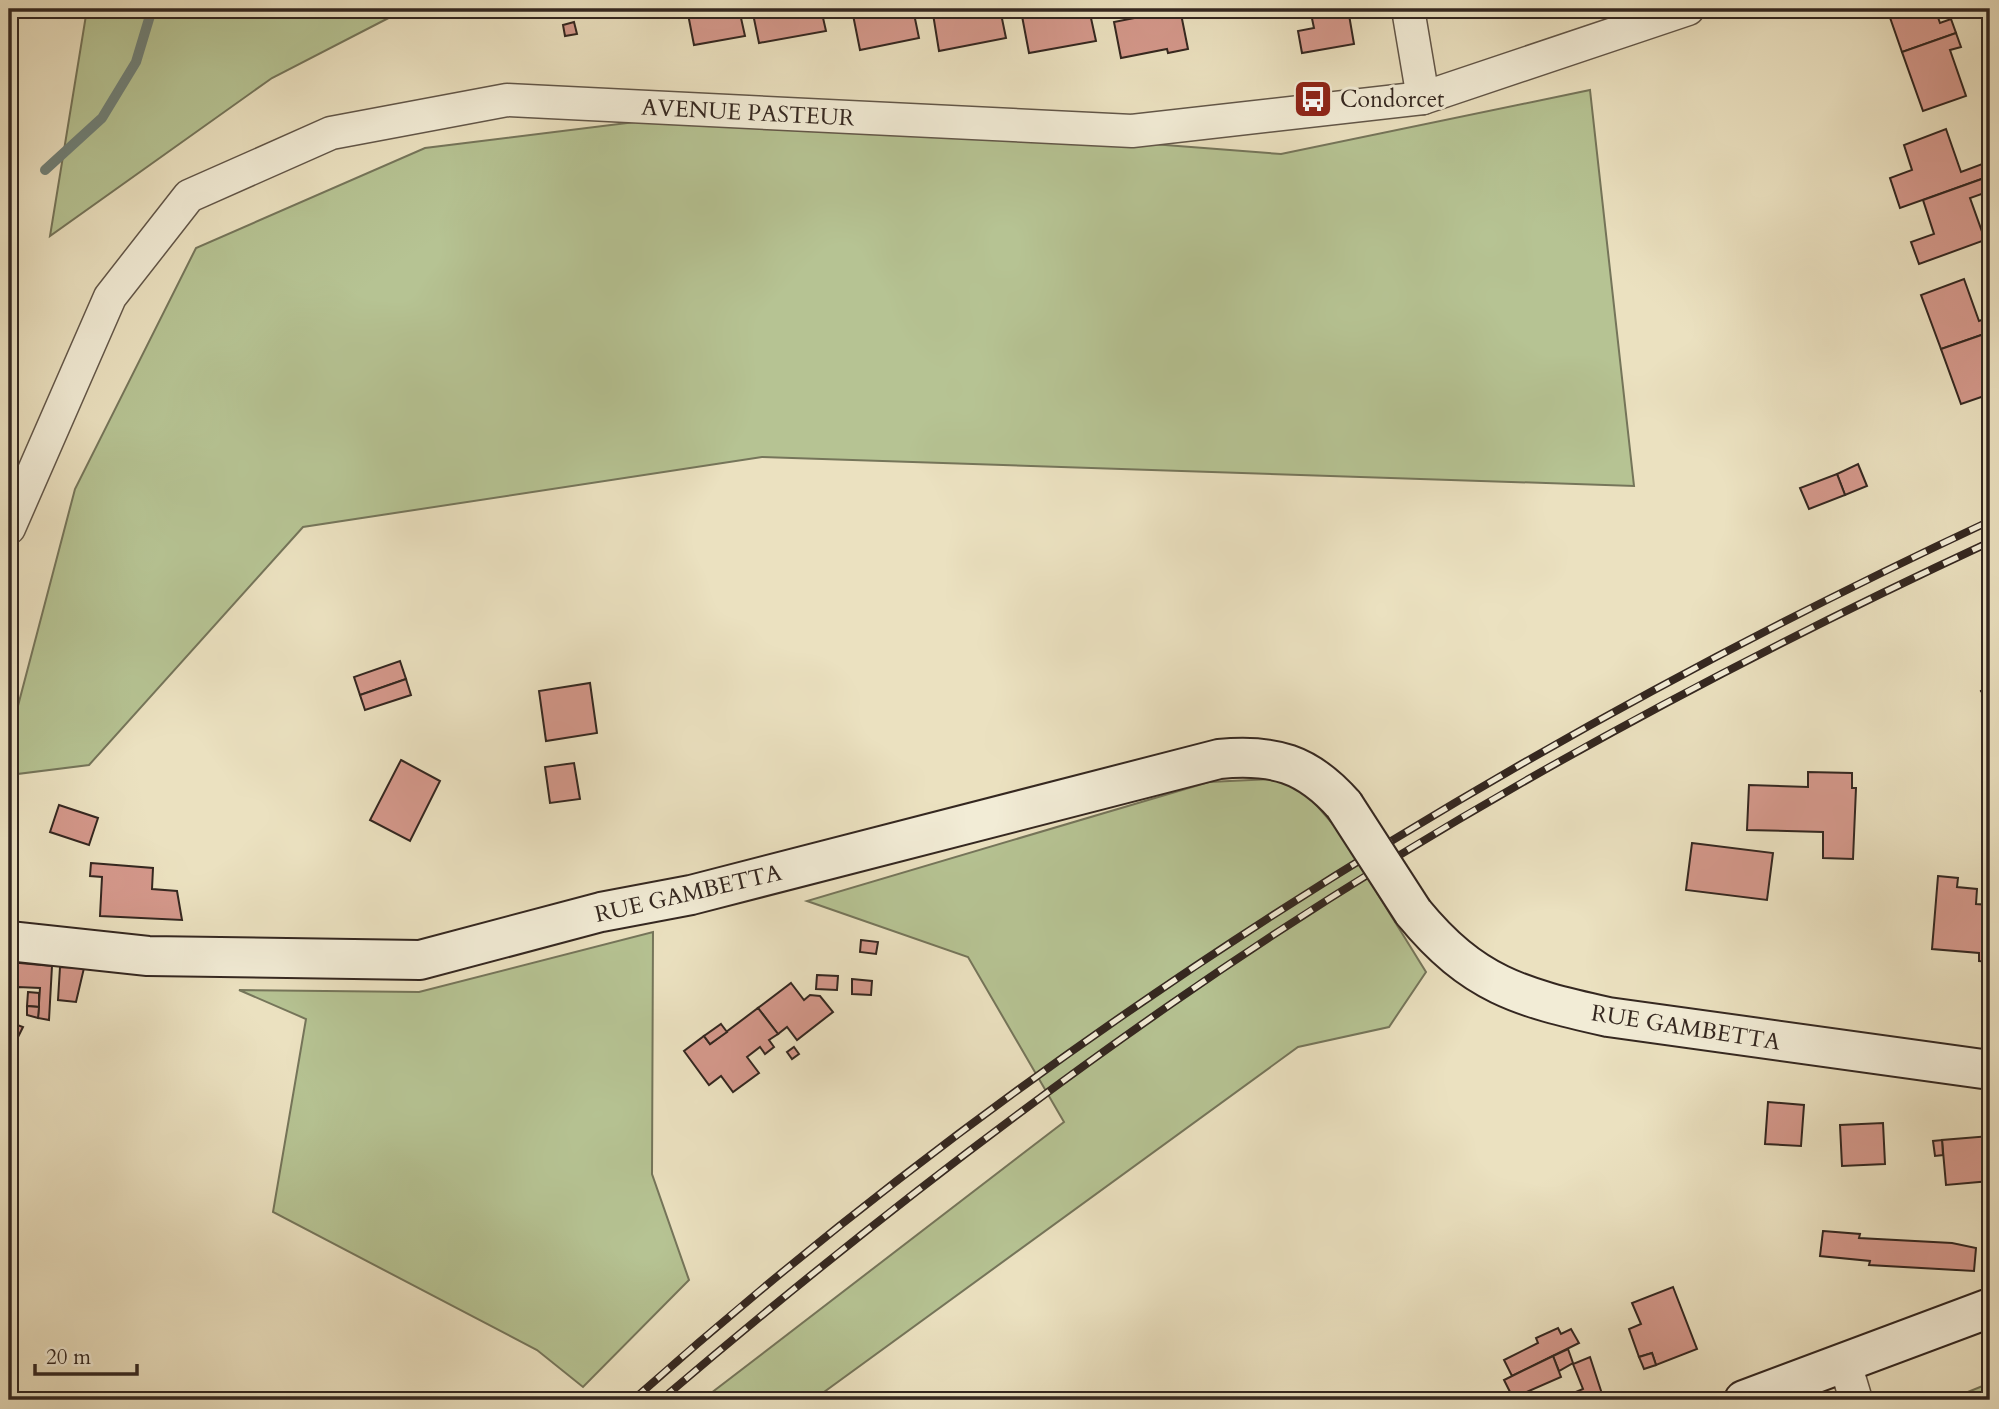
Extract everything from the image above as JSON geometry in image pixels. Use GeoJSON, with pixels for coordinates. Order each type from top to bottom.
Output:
{"type":"FeatureCollection","features":[{"type":"Feature","properties":{"kind":"street"},"geometry":{"type":"LineString","coordinates":[[1408,9],[1423,98]]}},
{"type":"Feature","properties":{"kind":"street","name":"AVENUE PASTEUR"},"geometry":{"type":"LineString","coordinates":[[9,528],[110,297],[189,197],[331,133],[507,100],[1132,131],[1423,98],[1688,9]]}},
{"type":"Feature","properties":{"kind":"street","name":"RUE GAMBETTA"},"geometry":{"type":"LineString","coordinates":[[9,941],[148,956],[420,960],[601,912],[691,895],[1219,759],[1261,758],[1286,762],[1327,786],[1344,805],[1413,912],[1439,943],[1468,968],[1486,979],[1560,1006],[1608,1017],[1990,1070]]}},
{"type":"Feature","properties":{"kind":"street"},"geometry":{"type":"LineString","coordinates":[[1744,1400],[1844,1360],[1990,1308]]}},
{"type":"Feature","properties":{"kind":"street"},"geometry":{"type":"LineString","coordinates":[[1844,1360],[1856,1400]]}},
{"type":"Feature","properties":{"kind":"green space"},"geometry":{"type":"Polygon","coordinates":[[[87,9],[406,9],[272,78],[50,236],[87,9]]]}},
{"type":"Feature","properties":{"kind":"green space"},"geometry":{"type":"Polygon","coordinates":[[[1590,90],[1634,486],[762,457],[303,527],[89,765],[9,775],[9,740],[75,489],[196,248],[425,148],[724,111],[1281,154],[1590,90]]]}},
{"type":"Feature","properties":{"kind":"green space"},"geometry":{"type":"Polygon","coordinates":[[[1293,778],[1338,830],[1426,972],[1389,1027],[1298,1047],[813,1400],[702,1400],[1064,1122],[968,957],[807,901],[1209,782],[1293,778]]]}},
{"type":"Feature","properties":{"kind":"green space"},"geometry":{"type":"Polygon","coordinates":[[[653,932],[652,1174],[689,1280],[583,1387],[537,1350],[273,1212],[306,1019],[239,990],[419,992],[653,932]]]}},
{"type":"Feature","properties":{"kind":"green space"},"geometry":{"type":"Polygon","coordinates":[[[1990,1383],[1990,1400],[1948,1400],[1990,1383]]]}},
{"type":"Feature","properties":{"kind":"building"},"geometry":{"type":"Polygon","coordinates":[[[687,9],[739,9],[745,36],[694,45],[687,9]]]}},
{"type":"Feature","properties":{"kind":"building"},"geometry":{"type":"Polygon","coordinates":[[[752,9],[821,9],[826,31],[759,43],[752,9]]]}},
{"type":"Feature","properties":{"kind":"building"},"geometry":{"type":"Polygon","coordinates":[[[913,9],[919,38],[860,50],[852,10],[913,9]]]}},
{"type":"Feature","properties":{"kind":"building"},"geometry":{"type":"Polygon","coordinates":[[[959,9],[1000,9],[1006,38],[939,51],[933,14],[959,9]]]}},
{"type":"Feature","properties":{"kind":"building"},"geometry":{"type":"Polygon","coordinates":[[[1063,9],[1089,9],[1096,41],[1029,53],[1022,16],[1063,9]]]}},
{"type":"Feature","properties":{"kind":"building"},"geometry":{"type":"Polygon","coordinates":[[[1180,9],[1188,49],[1168,53],[1167,49],[1121,58],[1114,22],[1180,9]]]}},
{"type":"Feature","properties":{"kind":"building"},"geometry":{"type":"Polygon","coordinates":[[[1310,9],[1348,9],[1354,44],[1302,53],[1298,31],[1314,28],[1310,9]]]}},
{"type":"Feature","properties":{"kind":"building"},"geometry":{"type":"Polygon","coordinates":[[[1887,9],[1935,9],[1940,23],[1951,19],[1956,33],[1902,52],[1887,9]]]}},
{"type":"Feature","properties":{"kind":"building"},"geometry":{"type":"Polygon","coordinates":[[[574,22],[577,34],[565,36],[563,25],[574,22]]]}},
{"type":"Feature","properties":{"kind":"building"},"geometry":{"type":"Polygon","coordinates":[[[1956,33],[1961,47],[1950,50],[1966,96],[1923,111],[1902,52],[1956,33]]]}},
{"type":"Feature","properties":{"kind":"building"},"geometry":{"type":"Polygon","coordinates":[[[1946,129],[1961,172],[1985,163],[1990,176],[1900,208],[1890,178],[1912,170],[1904,145],[1946,129]]]}},
{"type":"Feature","properties":{"kind":"building"},"geometry":{"type":"Polygon","coordinates":[[[1990,176],[1990,191],[1970,198],[1985,240],[1919,264],[1911,242],[1934,234],[1923,200],[1990,176]]]}},
{"type":"Feature","properties":{"kind":"building"},"geometry":{"type":"Polygon","coordinates":[[[1964,279],[1979,321],[1990,317],[1990,332],[1941,349],[1921,295],[1964,279]]]}},
{"type":"Feature","properties":{"kind":"building"},"geometry":{"type":"Polygon","coordinates":[[[1990,332],[1990,394],[1961,404],[1941,349],[1990,332]]]}},
{"type":"Feature","properties":{"kind":"building"},"geometry":{"type":"Polygon","coordinates":[[[1858,464],[1867,486],[1845,495],[1837,474],[1858,464]]]}},
{"type":"Feature","properties":{"kind":"building"},"geometry":{"type":"Polygon","coordinates":[[[1837,474],[1845,495],[1809,509],[1800,488],[1837,474]]]}},
{"type":"Feature","properties":{"kind":"building"},"geometry":{"type":"Polygon","coordinates":[[[400,661],[406,679],[360,695],[354,677],[400,661]]]}},
{"type":"Feature","properties":{"kind":"building"},"geometry":{"type":"Polygon","coordinates":[[[406,679],[411,695],[365,710],[360,695],[406,679]]]}},
{"type":"Feature","properties":{"kind":"building"},"geometry":{"type":"Polygon","coordinates":[[[590,683],[597,733],[546,741],[539,691],[590,683]]]}},
{"type":"Feature","properties":{"kind":"building"},"geometry":{"type":"Polygon","coordinates":[[[1990,684],[1990,705],[1981,691],[1990,684]]]}},
{"type":"Feature","properties":{"kind":"building"},"geometry":{"type":"Polygon","coordinates":[[[401,760],[440,781],[410,841],[370,820],[401,760]]]}},
{"type":"Feature","properties":{"kind":"building"},"geometry":{"type":"Polygon","coordinates":[[[574,763],[580,799],[550,803],[545,767],[574,763]]]}},
{"type":"Feature","properties":{"kind":"building"},"geometry":{"type":"Polygon","coordinates":[[[1808,772],[1852,773],[1852,788],[1856,788],[1853,859],[1823,858],[1823,832],[1747,830],[1749,785],[1808,787],[1808,772]]]}},
{"type":"Feature","properties":{"kind":"building"},"geometry":{"type":"Polygon","coordinates":[[[59,805],[98,818],[89,845],[50,832],[59,805]]]}},
{"type":"Feature","properties":{"kind":"building"},"geometry":{"type":"Polygon","coordinates":[[[1692,843],[1773,853],[1767,900],[1686,890],[1692,843]]]}},
{"type":"Feature","properties":{"kind":"building"},"geometry":{"type":"Polygon","coordinates":[[[91,863],[153,868],[152,889],[177,891],[182,920],[100,916],[102,877],[90,876],[91,863]]]}},
{"type":"Feature","properties":{"kind":"building"},"geometry":{"type":"Polygon","coordinates":[[[1938,876],[1958,878],[1957,887],[1977,889],[1976,904],[1990,905],[1990,962],[1979,961],[1979,953],[1932,949],[1938,876]]]}},
{"type":"Feature","properties":{"kind":"building"},"geometry":{"type":"Polygon","coordinates":[[[861,940],[878,942],[876,954],[860,952],[861,940]]]}},
{"type":"Feature","properties":{"kind":"building"},"geometry":{"type":"Polygon","coordinates":[[[9,962],[52,966],[49,1020],[38,1018],[40,988],[18,987],[17,1016],[9,1016],[9,962]]]}},
{"type":"Feature","properties":{"kind":"building"},"geometry":{"type":"Polygon","coordinates":[[[60,967],[84,968],[76,1002],[58,1000],[60,967]]]}},
{"type":"Feature","properties":{"kind":"building"},"geometry":{"type":"Polygon","coordinates":[[[817,975],[838,976],[837,990],[816,989],[817,975]]]}},
{"type":"Feature","properties":{"kind":"building"},"geometry":{"type":"Polygon","coordinates":[[[852,979],[872,981],[871,995],[852,994],[852,979]]]}},
{"type":"Feature","properties":{"kind":"building"},"geometry":{"type":"Polygon","coordinates":[[[791,983],[804,1000],[810,995],[820,996],[833,1012],[797,1040],[787,1027],[778,1034],[758,1008],[791,983]]]}},
{"type":"Feature","properties":{"kind":"building"},"geometry":{"type":"Polygon","coordinates":[[[28,992],[39,993],[39,1007],[27,1006],[28,992]]]}},
{"type":"Feature","properties":{"kind":"building"},"geometry":{"type":"Polygon","coordinates":[[[27,1006],[39,1007],[38,1018],[27,1015],[27,1006]]]}},
{"type":"Feature","properties":{"kind":"building"},"geometry":{"type":"Polygon","coordinates":[[[758,1008],[778,1034],[769,1040],[774,1047],[765,1054],[760,1047],[747,1057],[759,1073],[733,1092],[721,1076],[709,1085],[684,1051],[704,1036],[710,1044],[758,1008]]]}},
{"type":"Feature","properties":{"kind":"building"},"geometry":{"type":"Polygon","coordinates":[[[9,1022],[23,1027],[18,1037],[9,1032],[9,1022]]]}},
{"type":"Feature","properties":{"kind":"building"},"geometry":{"type":"Polygon","coordinates":[[[721,1024],[727,1032],[710,1044],[704,1036],[721,1024]]]}},
{"type":"Feature","properties":{"kind":"building"},"geometry":{"type":"Polygon","coordinates":[[[794,1047],[799,1054],[792,1059],[787,1052],[794,1047]]]}},
{"type":"Feature","properties":{"kind":"building"},"geometry":{"type":"Polygon","coordinates":[[[1768,1102],[1804,1105],[1801,1146],[1765,1144],[1768,1102]]]}},
{"type":"Feature","properties":{"kind":"building"},"geometry":{"type":"Polygon","coordinates":[[[1883,1123],[1885,1164],[1842,1166],[1840,1125],[1883,1123]]]}},
{"type":"Feature","properties":{"kind":"building"},"geometry":{"type":"Polygon","coordinates":[[[1990,1136],[1990,1181],[1946,1185],[1942,1140],[1990,1136]]]}},
{"type":"Feature","properties":{"kind":"building"},"geometry":{"type":"Polygon","coordinates":[[[1942,1140],[1943,1155],[1935,1156],[1933,1141],[1942,1140]]]}},
{"type":"Feature","properties":{"kind":"building"},"geometry":{"type":"Polygon","coordinates":[[[1823,1231],[1860,1234],[1859,1238],[1952,1243],[1976,1248],[1974,1271],[1869,1265],[1870,1261],[1820,1256],[1823,1231]]]}},
{"type":"Feature","properties":{"kind":"building"},"geometry":{"type":"Polygon","coordinates":[[[1673,1287],[1697,1349],[1656,1365],[1652,1353],[1639,1357],[1629,1329],[1641,1324],[1632,1303],[1673,1287]]]}},
{"type":"Feature","properties":{"kind":"building"},"geometry":{"type":"Polygon","coordinates":[[[1558,1328],[1561,1334],[1571,1329],[1579,1343],[1512,1376],[1504,1360],[1538,1343],[1536,1338],[1558,1328]]]}},
{"type":"Feature","properties":{"kind":"building"},"geometry":{"type":"Polygon","coordinates":[[[1568,1349],[1573,1363],[1559,1371],[1553,1356],[1568,1349]]]}},
{"type":"Feature","properties":{"kind":"building"},"geometry":{"type":"Polygon","coordinates":[[[1652,1353],[1656,1365],[1644,1369],[1639,1357],[1652,1353]]]}},
{"type":"Feature","properties":{"kind":"building"},"geometry":{"type":"Polygon","coordinates":[[[1553,1356],[1561,1377],[1513,1398],[1504,1380],[1553,1356]]]}},
{"type":"Feature","properties":{"kind":"building"},"geometry":{"type":"Polygon","coordinates":[[[1590,1357],[1604,1400],[1574,1400],[1571,1394],[1583,1389],[1573,1364],[1590,1357]]]}},
{"type":"Feature","properties":{"kind":"waterway"},"geometry":{"type":"LineString","coordinates":[[45,170],[102,118],[136,62],[152,9]]}},
{"type":"Feature","properties":{"kind":"railway"},"geometry":{"type":"LineString","coordinates":[[633,1400],[787,1268],[947,1143],[1111,1024],[1280,911],[1452,805],[1628,704],[1808,610],[1990,521]]}},
{"type":"Feature","properties":{"kind":"railway"},"geometry":{"type":"LineString","coordinates":[[661,1400],[785,1296],[975,1146],[1171,1004],[1368,874],[1571,755],[1674,699],[1884,592],[1990,542]]}},
{"type":"Feature","properties":{"kind":"place","name":"Condorcet"},"geometry":{"type":"Point","coordinates":[1313,99]}}]}
